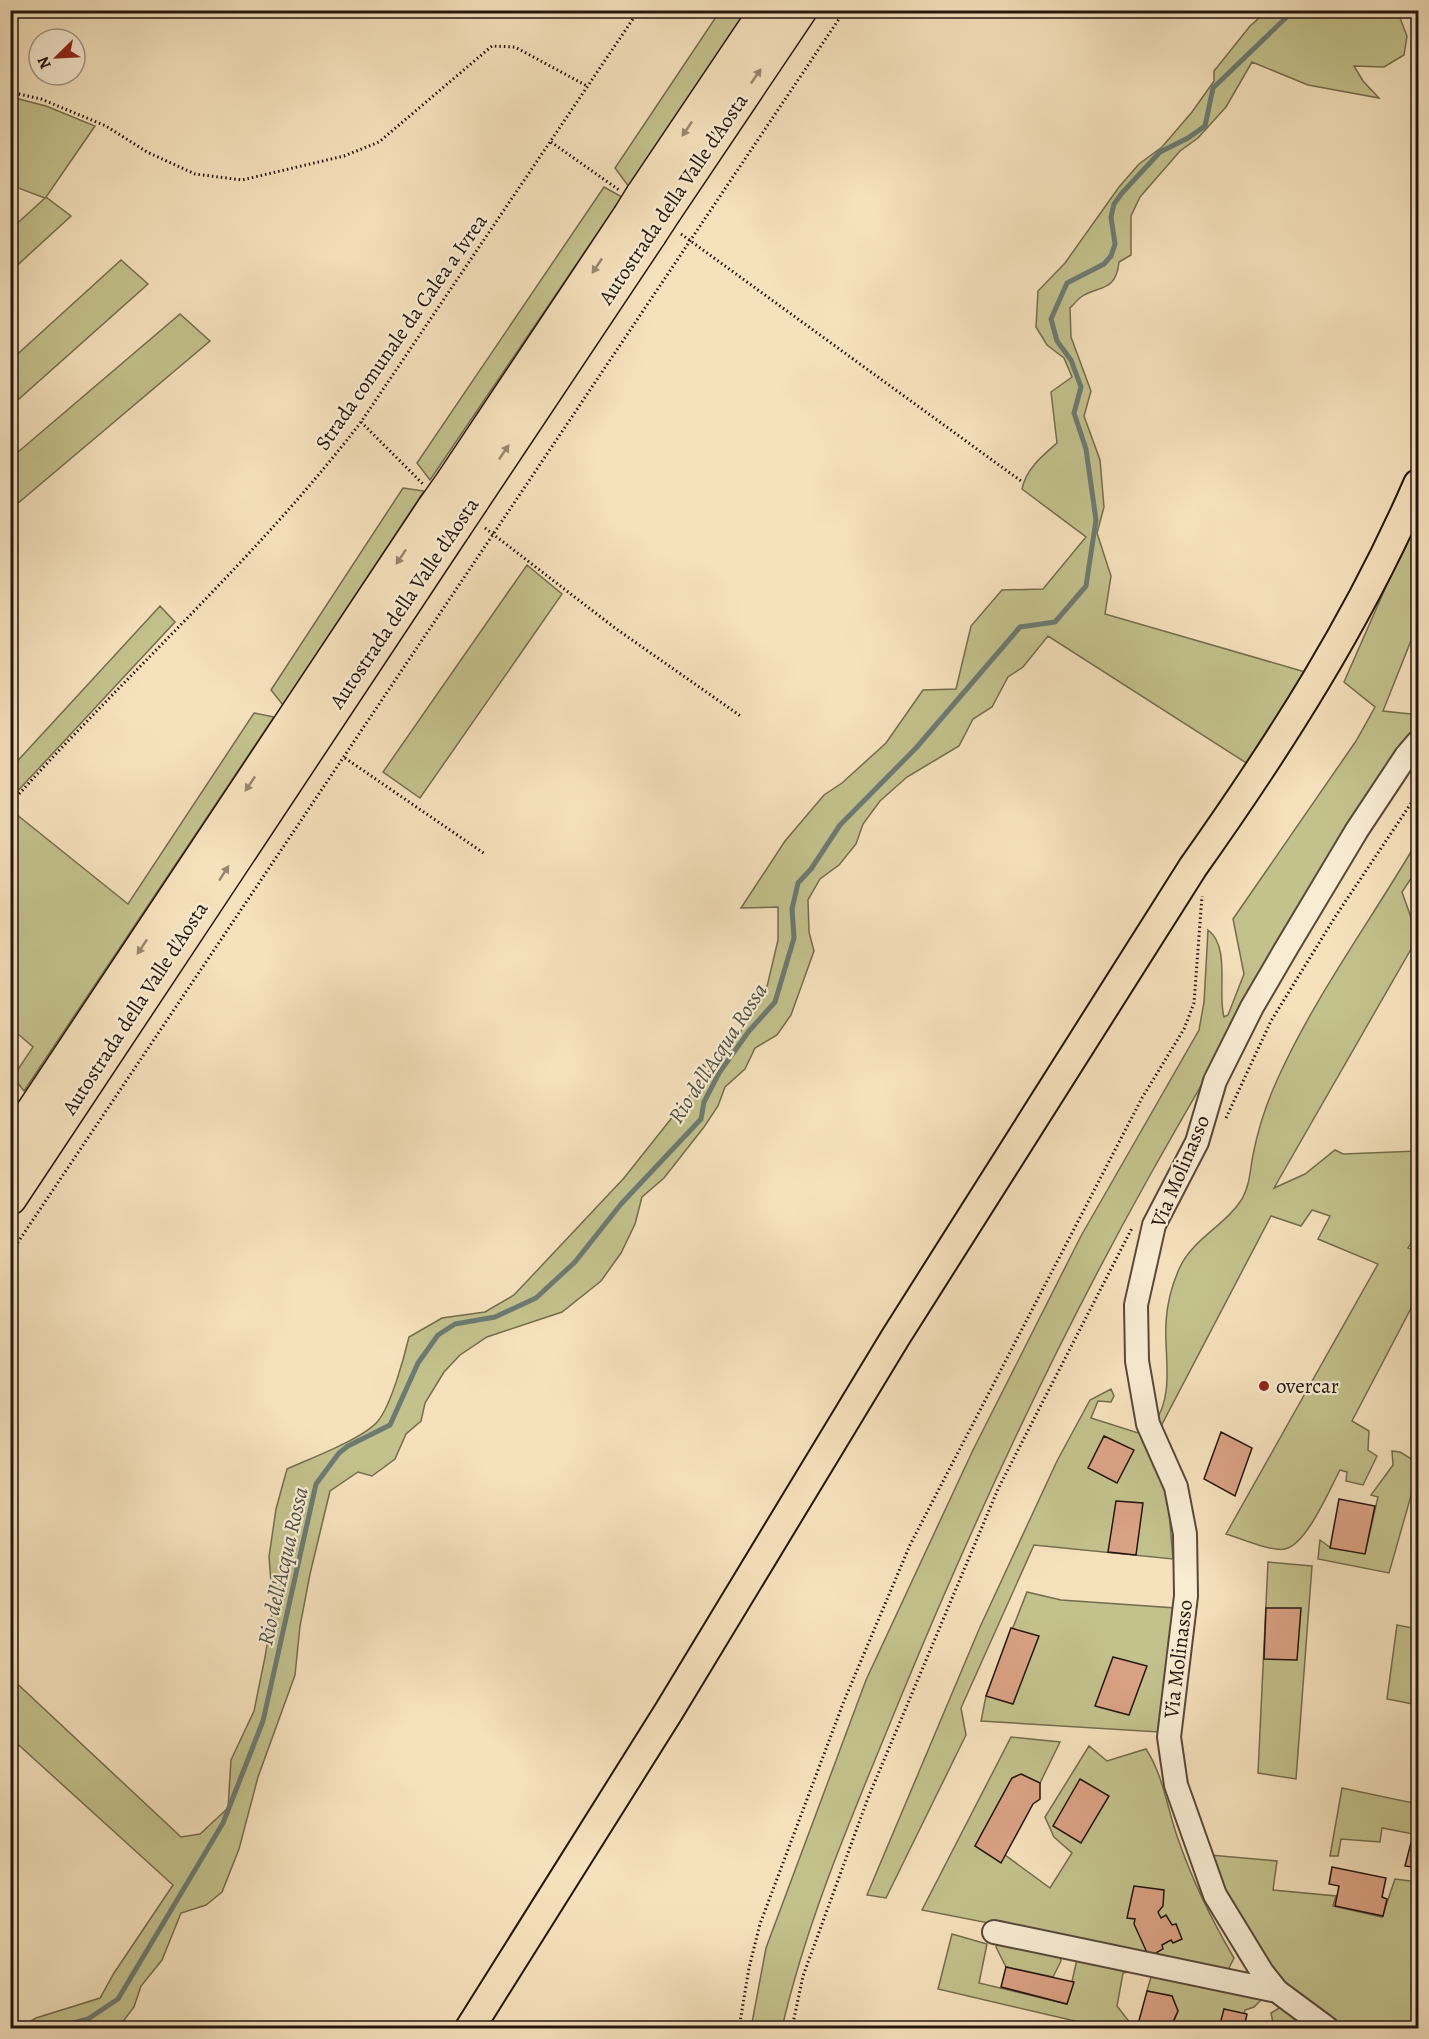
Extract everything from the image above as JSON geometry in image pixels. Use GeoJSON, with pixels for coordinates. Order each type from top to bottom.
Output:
{"type":"FeatureCollection","features":[{"type":"Feature","properties":{"kind":"highway","name":"Autostrada della Valle d'Aosta"},"geometry":{"type":"LineString","coordinates":[[10,1198],[39,1124],[301,732],[436,506],[462,491],[646,215],[767,10]]}},
{"type":"Feature","properties":{"kind":"highway","name":"Autostrada della Valle d'Aosta"},"geometry":{"type":"LineString","coordinates":[[646,215],[800,10]]}},
{"type":"Feature","properties":{"kind":"main road"},"geometry":{"type":"LineString","coordinates":[[470,2028],[669,1711],[896,1338],[1193,867],[1244,794],[1322,674],[1396,534],[1419,484]]}},
{"type":"Feature","properties":{"kind":"street","name":"Via Molinasso"},"geometry":{"type":"LineString","coordinates":[[1327,2028],[1277,1991],[1262,1972],[1215,1895],[1176,1785],[1169,1737],[1186,1596],[1185,1534],[1176,1487],[1148,1425],[1137,1360],[1136,1305],[1154,1225],[1197,1142],[1215,1082],[1252,1007],[1358,830],[1406,756],[1419,742]]}},
{"type":"Feature","properties":{"kind":"street"},"geometry":{"type":"LineString","coordinates":[[994,1932],[1277,1991]]}},
{"type":"Feature","properties":{"kind":"path","name":"Strada comunale da Calea a Ivrea"},"geometry":{"type":"LineString","coordinates":[[12,803],[274,525],[361,422],[639,10]]}},
{"type":"Feature","properties":{"kind":"path"},"geometry":{"type":"LineString","coordinates":[[10,1254],[845,10]]}},
{"type":"Feature","properties":{"kind":"path"},"geometry":{"type":"LineString","coordinates":[[10,92],[41,99],[106,126],[147,152],[195,174],[242,180],[344,156],[380,142],[492,46],[515,47],[587,86]]}},
{"type":"Feature","properties":{"kind":"path"},"geometry":{"type":"LineString","coordinates":[[691,241],[1021,481]]}},
{"type":"Feature","properties":{"kind":"path"},"geometry":{"type":"LineString","coordinates":[[361,422],[436,506]]}},
{"type":"Feature","properties":{"kind":"path"},"geometry":{"type":"LineString","coordinates":[[494,534],[615,628],[742,717]]}},
{"type":"Feature","properties":{"kind":"path"},"geometry":{"type":"LineString","coordinates":[[345,758],[485,854]]}},
{"type":"Feature","properties":{"kind":"path"},"geometry":{"type":"LineString","coordinates":[[1197,1142],[1226,1118],[1271,1021],[1335,917],[1419,793]]}},
{"type":"Feature","properties":{"kind":"path"},"geometry":{"type":"LineString","coordinates":[[10,796],[12,803]]}},
{"type":"Feature","properties":{"kind":"path"},"geometry":{"type":"LineString","coordinates":[[739,2028],[749,1968],[760,1924],[844,1701],[910,1545],[1142,1098],[1184,1029],[1191,1012],[1194,1003],[1203,877],[1193,867]]}},
{"type":"Feature","properties":{"kind":"path"},"geometry":{"type":"LineString","coordinates":[[792,2028],[803,1976],[868,1798],[994,1500],[1133,1226]]}},
{"type":"Feature","properties":{"kind":"shaded area"},"geometry":{"type":"Polygon","coordinates":[[[720,11],[746,11],[629,187],[615,168],[720,11]]]}},
{"type":"Feature","properties":{"kind":"shaded area"},"geometry":{"type":"Polygon","coordinates":[[[1267,11],[1401,11],[1400,18],[1407,36],[1404,55],[1384,67],[1354,66],[1363,81],[1379,98],[1308,85],[1252,62],[1226,107],[1198,138],[1180,151],[1140,197],[1131,216],[1131,255],[1119,262],[1117,272],[1110,284],[1087,293],[1070,308],[1071,337],[1091,391],[1084,416],[1100,460],[1104,507],[1097,533],[1111,576],[1105,614],[1312,674],[1251,766],[1048,636],[1023,667],[1008,677],[992,707],[973,719],[959,746],[907,777],[880,801],[863,824],[856,844],[839,865],[820,879],[808,900],[809,932],[814,951],[791,1015],[777,1035],[755,1048],[745,1069],[725,1087],[718,1106],[704,1127],[664,1178],[642,1197],[635,1224],[621,1253],[601,1281],[562,1312],[487,1337],[460,1355],[444,1372],[425,1403],[421,1421],[406,1434],[395,1459],[372,1476],[358,1472],[330,1491],[300,1626],[295,1675],[258,1777],[239,1849],[222,1892],[206,1905],[181,1913],[162,1960],[141,1986],[134,2007],[118,2028],[19,2028],[36,2018],[100,1998],[114,1973],[173,1885],[11,1738],[10,1677],[181,1837],[200,1834],[228,1808],[231,1760],[254,1711],[265,1657],[273,1607],[269,1557],[276,1509],[287,1469],[361,1435],[371,1428],[388,1404],[409,1337],[442,1318],[485,1312],[514,1295],[624,1178],[740,1032],[766,991],[778,940],[778,907],[741,908],[785,841],[824,795],[842,783],[886,743],[923,690],[956,689],[971,626],[1002,590],[1043,589],[1086,537],[1022,489],[1031,469],[1057,443],[1051,392],[1072,377],[1064,358],[1047,345],[1036,327],[1038,291],[1065,263],[1119,187],[1139,164],[1162,147],[1192,112],[1214,81],[1214,71],[1250,26],[1267,11]]]}},
{"type":"Feature","properties":{"kind":"shaded area"},"geometry":{"type":"Polygon","coordinates":[[[11,97],[46,106],[95,126],[46,197],[71,216],[11,271],[11,229],[45,198],[16,187],[11,192],[11,97]]]}},
{"type":"Feature","properties":{"kind":"shaded area"},"geometry":{"type":"Polygon","coordinates":[[[604,187],[622,197],[430,480],[417,463],[604,187]]]}},
{"type":"Feature","properties":{"kind":"shaded area"},"geometry":{"type":"Polygon","coordinates":[[[121,260],[148,284],[11,406],[11,360],[121,260]]]}},
{"type":"Feature","properties":{"kind":"shaded area"},"geometry":{"type":"Polygon","coordinates":[[[180,314],[210,341],[11,509],[11,458],[180,314]]]}},
{"type":"Feature","properties":{"kind":"shaded area"},"geometry":{"type":"Polygon","coordinates":[[[403,488],[424,491],[283,705],[271,690],[403,488]]]}},
{"type":"Feature","properties":{"kind":"shaded area"},"geometry":{"type":"Polygon","coordinates":[[[1418,514],[1418,623],[1383,711],[1411,714],[1418,708],[1418,727],[1397,752],[1241,1017],[1114,1240],[1048,1369],[956,1566],[850,1821],[819,1903],[782,2028],[751,2028],[766,1948],[866,1680],[973,1450],[1081,1236],[1199,1030],[1204,1002],[1208,930],[1219,947],[1224,1017],[1228,1015],[1244,974],[1233,919],[1356,741],[1375,707],[1344,682],[1418,514]]]}},
{"type":"Feature","properties":{"kind":"shaded area"},"geometry":{"type":"Polygon","coordinates":[[[527,565],[562,594],[420,798],[383,772],[527,565]]]}},
{"type":"Feature","properties":{"kind":"shaded area"},"geometry":{"type":"Polygon","coordinates":[[[160,606],[175,622],[14,795],[11,788],[11,768],[160,606]]]}},
{"type":"Feature","properties":{"kind":"shaded area"},"geometry":{"type":"Polygon","coordinates":[[[254,713],[274,717],[24,1091],[13,1077],[33,1047],[11,1028],[11,810],[128,904],[254,713]]]}},
{"type":"Feature","properties":{"kind":"shaded area"},"geometry":{"type":"Polygon","coordinates":[[[1418,840],[1418,868],[1402,892],[1418,937],[1274,1188],[1305,1174],[1335,1150],[1343,1154],[1418,1151],[1418,1233],[1408,1248],[1418,1252],[1418,1295],[1352,1421],[1369,1431],[1368,1450],[1377,1456],[1363,1485],[1346,1481],[1347,1472],[1340,1470],[1317,1515],[1301,1537],[1285,1549],[1272,1548],[1226,1534],[1378,1264],[1318,1239],[1330,1216],[1312,1210],[1301,1226],[1271,1216],[1160,1428],[1154,1423],[1164,1400],[1166,1387],[1166,1322],[1169,1302],[1176,1275],[1185,1258],[1235,1209],[1245,1194],[1263,1116],[1293,1047],[1309,1016],[1418,840]]]}},
{"type":"Feature","properties":{"kind":"shaded area"},"geometry":{"type":"Polygon","coordinates":[[[1111,1389],[1114,1396],[1111,1402],[1098,1401],[1091,1418],[1148,1436],[1168,1499],[1173,1559],[1034,1545],[961,1708],[966,1735],[886,1898],[867,1895],[980,1627],[1057,1461],[1090,1400],[1111,1389]]]}},
{"type":"Feature","properties":{"kind":"shaded area"},"geometry":{"type":"Polygon","coordinates":[[[1392,1451],[1400,1452],[1418,1463],[1418,1471],[1389,1573],[1318,1559],[1320,1540],[1331,1548],[1365,1553],[1378,1497],[1371,1495],[1393,1465],[1392,1451]]]}},
{"type":"Feature","properties":{"kind":"shaded area"},"geometry":{"type":"Polygon","coordinates":[[[1268,1562],[1312,1566],[1296,1779],[1258,1773],[1268,1562]]]}},
{"type":"Feature","properties":{"kind":"shaded area"},"geometry":{"type":"Polygon","coordinates":[[[1027,1592],[1061,1600],[1176,1608],[1159,1732],[981,1721],[986,1696],[1027,1592]]]}},
{"type":"Feature","properties":{"kind":"shaded area"},"geometry":{"type":"Polygon","coordinates":[[[1397,1625],[1418,1629],[1418,1705],[1387,1699],[1397,1625]]]}},
{"type":"Feature","properties":{"kind":"shaded area"},"geometry":{"type":"Polygon","coordinates":[[[1011,1737],[1060,1742],[1040,1783],[1021,1774],[1012,1778],[975,1846],[1005,1855],[1050,1888],[1072,1853],[1054,1837],[1045,1817],[1089,1746],[1107,1761],[1146,1749],[1161,1780],[1189,1868],[1234,1958],[1228,1970],[922,1910],[1011,1737]]]}},
{"type":"Feature","properties":{"kind":"shaded area"},"geometry":{"type":"Polygon","coordinates":[[[1342,1788],[1418,1804],[1418,1828],[1415,1827],[1413,1834],[1382,1828],[1380,1842],[1341,1839],[1338,1856],[1330,1856],[1342,1788]]]}},
{"type":"Feature","properties":{"kind":"shaded area"},"geometry":{"type":"Polygon","coordinates":[[[1210,1855],[1277,1861],[1273,1890],[1336,1896],[1333,1906],[1382,1917],[1395,1879],[1418,1882],[1418,2028],[1339,2028],[1321,2017],[1279,1978],[1228,1900],[1210,1855]]]}},
{"type":"Feature","properties":{"kind":"shaded area"},"geometry":{"type":"Polygon","coordinates":[[[952,1934],[987,1944],[979,1983],[1067,2004],[1077,1959],[1132,1971],[1123,1973],[1117,2006],[1134,2028],[1105,2028],[938,1989],[952,1934]]]}},
{"type":"Feature","properties":{"kind":"shaded area"},"geometry":{"type":"Polygon","coordinates":[[[998,1939],[1059,1949],[1061,1961],[1053,1977],[1006,1967],[996,1947],[998,1939]]]}},
{"type":"Feature","properties":{"kind":"shaded area"},"geometry":{"type":"Polygon","coordinates":[[[1153,1970],[1263,1998],[1254,2007],[1245,2010],[1243,2019],[1246,2028],[1162,2028],[1172,2026],[1178,2011],[1172,1996],[1147,1991],[1153,1970]]]}},
{"type":"Feature","properties":{"kind":"shaded area"},"geometry":{"type":"Polygon","coordinates":[[[1279,2008],[1288,2010],[1293,2018],[1308,2028],[1253,2028],[1273,2023],[1271,2013],[1279,2008]]]}},
{"type":"Feature","properties":{"kind":"building"},"geometry":{"type":"Polygon","coordinates":[[[1221,1432],[1252,1448],[1235,1496],[1204,1479],[1221,1432]]]}},
{"type":"Feature","properties":{"kind":"building"},"geometry":{"type":"Polygon","coordinates":[[[1104,1436],[1134,1450],[1117,1483],[1088,1468],[1104,1436]]]}},
{"type":"Feature","properties":{"kind":"building"},"geometry":{"type":"Polygon","coordinates":[[[1339,1499],[1375,1506],[1365,1554],[1330,1548],[1339,1499]]]}},
{"type":"Feature","properties":{"kind":"building"},"geometry":{"type":"Polygon","coordinates":[[[1116,1501],[1143,1503],[1136,1555],[1108,1552],[1116,1501]]]}},
{"type":"Feature","properties":{"kind":"building"},"geometry":{"type":"Polygon","coordinates":[[[1266,1608],[1301,1608],[1297,1660],[1264,1659],[1266,1608]]]}},
{"type":"Feature","properties":{"kind":"building"},"geometry":{"type":"Polygon","coordinates":[[[1011,1628],[1039,1636],[1013,1704],[986,1696],[1011,1628]]]}},
{"type":"Feature","properties":{"kind":"building"},"geometry":{"type":"Polygon","coordinates":[[[1113,1657],[1147,1666],[1129,1715],[1095,1706],[1113,1657]]]}},
{"type":"Feature","properties":{"kind":"building"},"geometry":{"type":"Polygon","coordinates":[[[1021,1774],[1040,1783],[1040,1799],[1033,1804],[1001,1863],[975,1846],[1012,1778],[1021,1774]]]}},
{"type":"Feature","properties":{"kind":"building"},"geometry":{"type":"Polygon","coordinates":[[[1080,1779],[1109,1796],[1081,1843],[1053,1826],[1080,1779]]]}},
{"type":"Feature","properties":{"kind":"building"},"geometry":{"type":"Polygon","coordinates":[[[1415,1827],[1418,1828],[1418,1868],[1405,1866],[1415,1827]]]}},
{"type":"Feature","properties":{"kind":"building"},"geometry":{"type":"Polygon","coordinates":[[[1332,1867],[1386,1878],[1382,1897],[1387,1899],[1383,1916],[1335,1906],[1339,1886],[1329,1884],[1332,1867]]]}},
{"type":"Feature","properties":{"kind":"building"},"geometry":{"type":"Polygon","coordinates":[[[1134,1886],[1164,1890],[1163,1906],[1158,1912],[1161,1918],[1166,1915],[1172,1925],[1176,1924],[1182,1939],[1173,1943],[1171,1940],[1162,1945],[1163,1949],[1149,1957],[1134,1924],[1135,1919],[1127,1918],[1134,1886]]]}},
{"type":"Feature","properties":{"kind":"building"},"geometry":{"type":"Polygon","coordinates":[[[1006,1967],[1074,1982],[1067,2004],[1001,1987],[1006,1967]]]}},
{"type":"Feature","properties":{"kind":"building"},"geometry":{"type":"Polygon","coordinates":[[[1147,1991],[1172,1996],[1178,2011],[1171,2026],[1137,2028],[1147,1991]]]}},
{"type":"Feature","properties":{"kind":"building"},"geometry":{"type":"Polygon","coordinates":[[[1224,2009],[1247,2014],[1244,2028],[1219,2028],[1224,2009]]]}},
{"type":"Feature","properties":{"kind":"waterway","name":"Rio dell'Acqua Rossa"},"geometry":{"type":"LineString","coordinates":[[55,2028],[88,2019],[118,1999],[223,1823],[263,1721],[316,1484],[339,1453],[348,1446],[390,1425],[418,1363],[438,1335],[455,1324],[495,1317],[536,1298],[575,1262],[621,1204],[701,1119],[704,1102],[719,1073],[749,1031],[775,1002],[794,938],[792,909],[798,883],[811,869],[840,825],[916,748],[1020,627],[1055,622],[1086,586],[1096,520],[1086,449],[1074,413],[1081,387],[1071,360],[1057,341],[1051,319],[1067,283],[1104,264],[1111,256],[1115,244],[1111,217],[1114,204],[1122,193],[1160,152],[1188,138],[1205,126],[1213,88],[1294,10]]}},
{"type":"Feature","properties":{"kind":"place","name":"overcar"},"geometry":{"type":"Point","coordinates":[1264,1386]}}]}
